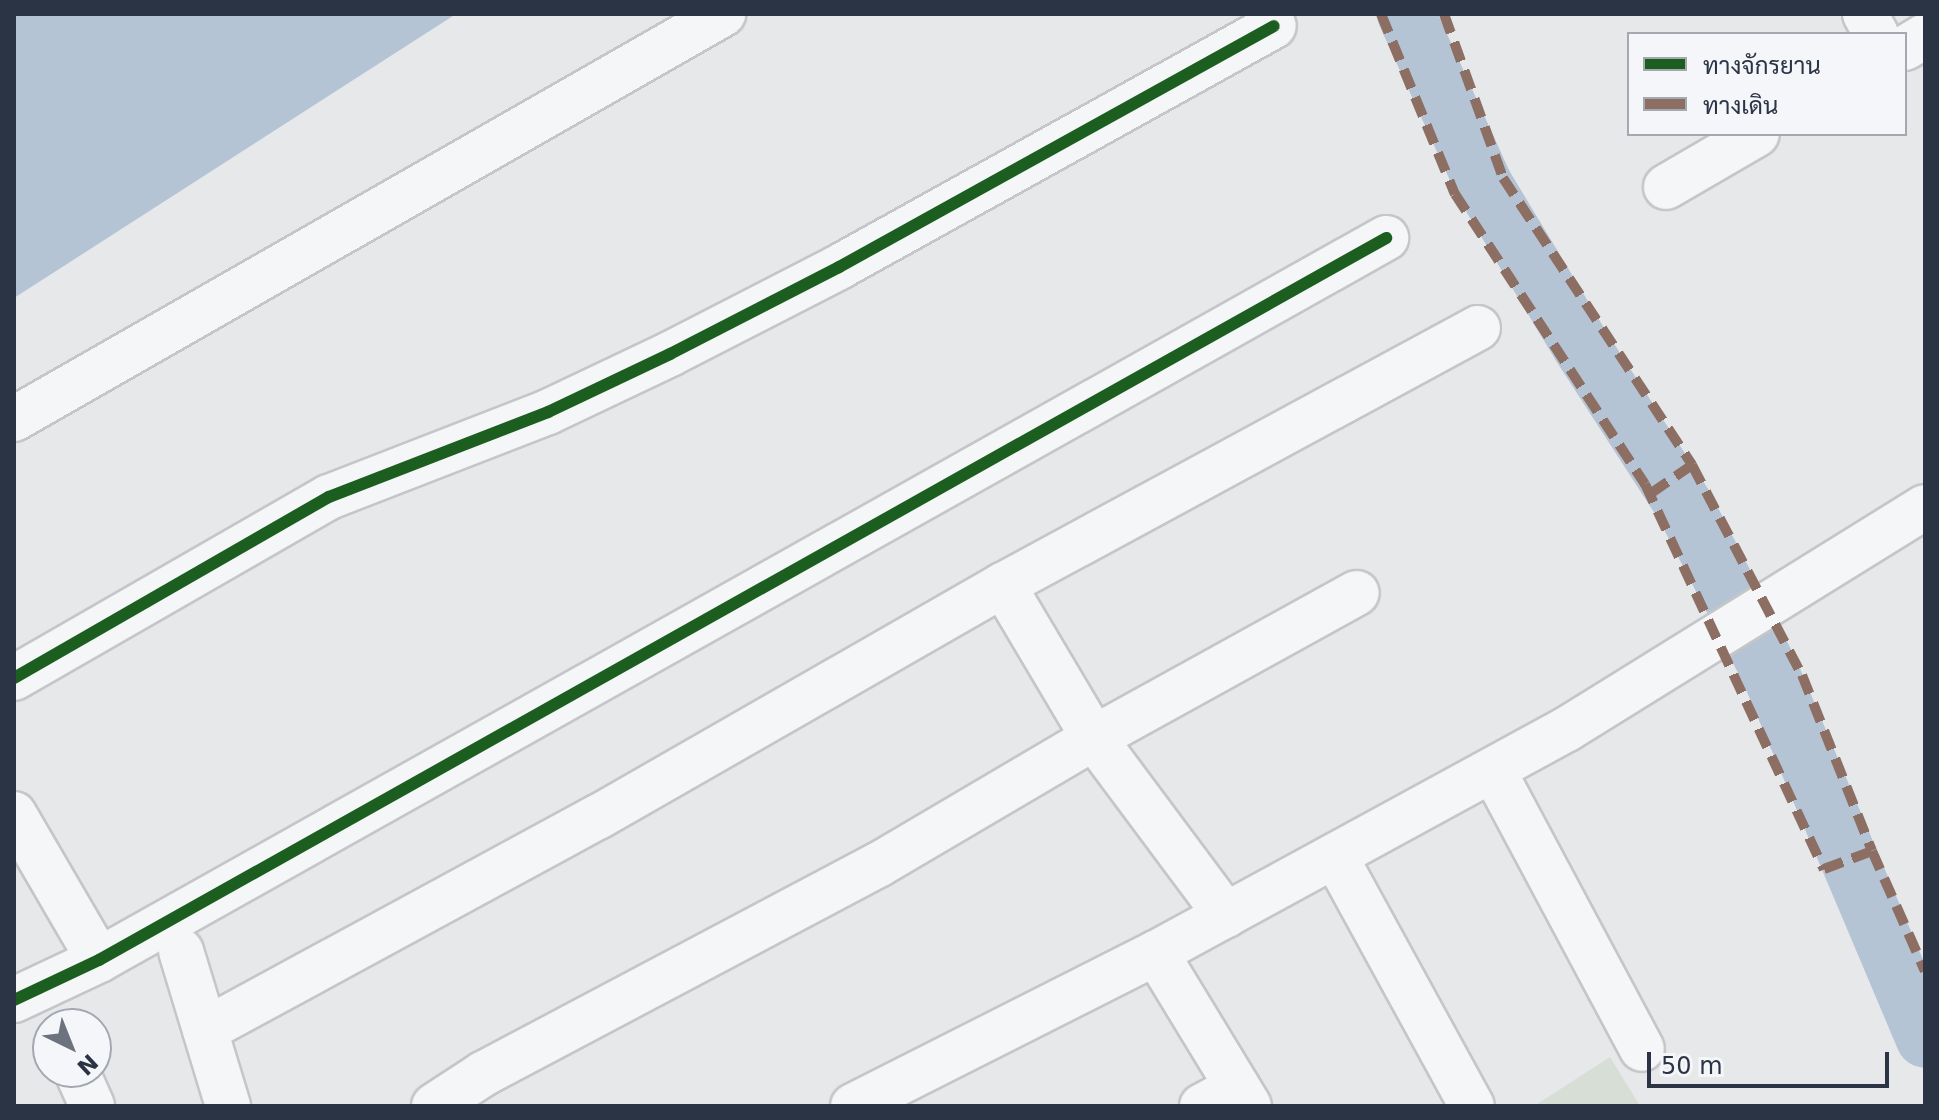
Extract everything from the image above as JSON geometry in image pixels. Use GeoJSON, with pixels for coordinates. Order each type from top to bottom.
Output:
{"type":"FeatureCollection","features":[{"type":"Feature","properties":{"kind":"street"},"geometry":{"type":"LineString","coordinates":[[14,419],[723,14]]}},
{"type":"Feature","properties":{"kind":"street"},"geometry":{"type":"LineString","coordinates":[[1865,14],[1875,32]]}},
{"type":"Feature","properties":{"kind":"street"},"geometry":{"type":"LineString","coordinates":[[14,678],[329,497],[548,412],[670,354],[839,267],[1274,26]]}},
{"type":"Feature","properties":{"kind":"street"},"geometry":{"type":"LineString","coordinates":[[1907,47],[1925,36]]}},
{"type":"Feature","properties":{"kind":"street"},"geometry":{"type":"LineString","coordinates":[[1666,187],[1754,136]]}},
{"type":"Feature","properties":{"kind":"street"},"geometry":{"type":"LineString","coordinates":[[14,1000],[99,960],[1386,238]]}},
{"type":"Feature","properties":{"kind":"street"},"geometry":{"type":"LineString","coordinates":[[205,1030],[598,817],[1003,585],[1478,328]]}},
{"type":"Feature","properties":{"kind":"street"},"geometry":{"type":"LineString","coordinates":[[853,1106],[1156,953],[1567,729],[1918,511]]}},
{"type":"Feature","properties":{"kind":"street"},"geometry":{"type":"LineString","coordinates":[[1003,585],[1094,738],[1226,915]]}},
{"type":"Feature","properties":{"kind":"street"},"geometry":{"type":"LineString","coordinates":[[434,1106],[483,1074],[878,865],[1094,738],[1357,593]]}},
{"type":"Feature","properties":{"kind":"street"},"geometry":{"type":"LineString","coordinates":[[1493,770],[1642,1049]]}},
{"type":"Feature","properties":{"kind":"street"},"geometry":{"type":"LineString","coordinates":[[14,814],[99,960]]}},
{"type":"Feature","properties":{"kind":"street"},"geometry":{"type":"LineString","coordinates":[[1335,856],[1472,1106]]}},
{"type":"Feature","properties":{"kind":"street"},"geometry":{"type":"LineString","coordinates":[[181,951],[228,1106]]}},
{"type":"Feature","properties":{"kind":"street"},"geometry":{"type":"LineString","coordinates":[[1156,953],[1229,1100]]}},
{"type":"Feature","properties":{"kind":"shaded area"},"geometry":{"type":"Polygon","coordinates":[[[1610,1057],[1640,1106],[1534,1106],[1610,1057]]]}},
{"type":"Feature","properties":{"kind":"water"},"geometry":{"type":"Polygon","coordinates":[[[14,14],[456,14],[14,298],[14,14]]]}},
{"type":"Feature","properties":{"kind":"waterway"},"geometry":{"type":"LineString","coordinates":[[1406,14],[1484,185],[1581,346],[1685,507],[1770,672],[1925,1039]]}},
{"type":"Feature","properties":{"kind":"marked path"},"geometry":{"type":"LineString","coordinates":[[1381,14],[1455,194],[1645,484],[1824,869],[1872,851]]}},
{"type":"Feature","properties":{"kind":"marked path"},"geometry":{"type":"LineString","coordinates":[[1444,14],[1503,178],[1692,465],[1650,494]]}},
{"type":"Feature","properties":{"kind":"marked path"},"geometry":{"type":"LineString","coordinates":[[1692,465],[1802,675],[1872,851],[1925,971]]}},
{"type":"Feature","properties":{"kind":"cycle path"},"geometry":{"type":"LineString","coordinates":[[14,678],[329,497],[548,412],[670,354],[839,267],[1274,26]]}},
{"type":"Feature","properties":{"kind":"cycle path"},"geometry":{"type":"LineString","coordinates":[[14,1000],[99,960],[1386,238]]}}]}
